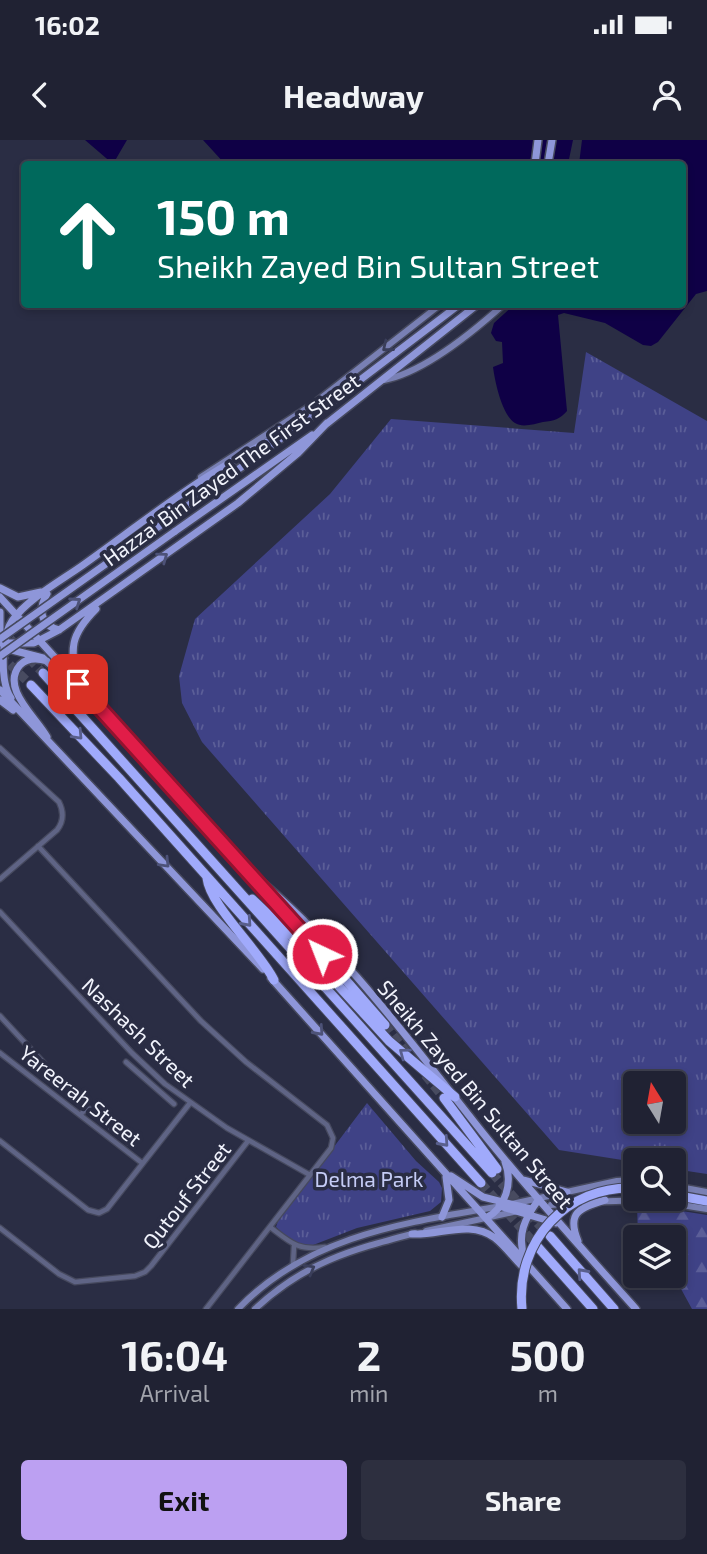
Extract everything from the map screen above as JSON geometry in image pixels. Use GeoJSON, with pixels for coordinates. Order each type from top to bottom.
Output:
{"type":"FeatureCollection","features":[{"type":"Feature","properties":{"kind":"highway","name":"Sheikh Zayed Bin Sultan Street"},"geometry":{"type":"LineString","coordinates":[[43,673],[494,1171],[444,1098]]}},
{"type":"Feature","properties":{"kind":"highway"},"geometry":{"type":"LineString","coordinates":[[31,685],[119,778],[481,1183]]}},
{"type":"Feature","properties":{"kind":"highway"},"geometry":{"type":"LineString","coordinates":[[252,874],[271,900],[352,986],[384,1025]]}},
{"type":"Feature","properties":{"kind":"highway"},"geometry":{"type":"LineString","coordinates":[[206,876],[214,898],[274,980]]}},
{"type":"Feature","properties":{"kind":"highway"},"geometry":{"type":"LineString","coordinates":[[242,894],[267,911],[389,1041],[455,1097]]}},
{"type":"Feature","properties":{"kind":"highway"},"geometry":{"type":"LineString","coordinates":[[522,1309],[523,1280],[528,1257],[553,1218],[587,1196],[610,1189],[623,1188]]}},
{"type":"Feature","properties":{"kind":"highway"},"geometry":{"type":"LineString","coordinates":[[686,1197],[707,1201]]}},
{"type":"Feature","properties":{"kind":"highway","name":"Sheikh Zayed Bin Sultan Street"},"geometry":{"type":"LineString","coordinates":[[550,1236],[614,1309]]}},
{"type":"Feature","properties":{"kind":"highway"},"geometry":{"type":"LineString","coordinates":[[537,1246],[593,1309]]}},
{"type":"Feature","properties":{"kind":"main road"},"geometry":{"type":"LineString","coordinates":[[534,161],[538,140]]}},
{"type":"Feature","properties":{"kind":"main road"},"geometry":{"type":"LineString","coordinates":[[548,161],[552,140]]}},
{"type":"Feature","properties":{"kind":"main road","name":"Hazza' Bin Zayed The First Street"},"geometry":{"type":"LineString","coordinates":[[2,644],[456,308]]}},
{"type":"Feature","properties":{"kind":"main road","name":"Hazza' Bin Zayed The First Street"},"geometry":{"type":"LineString","coordinates":[[0,656],[327,424],[474,308]]}},
{"type":"Feature","properties":{"kind":"main road"},"geometry":{"type":"LineString","coordinates":[[2,644],[41,641],[108,597],[246,496],[298,453],[327,424]]}},
{"type":"Feature","properties":{"kind":"main road"},"geometry":{"type":"LineString","coordinates":[[2,644],[17,615],[52,587],[245,453],[294,429]]}},
{"type":"Feature","properties":{"kind":"main road"},"geometry":{"type":"LineString","coordinates":[[0,588],[18,597],[33,595],[52,587]]}},
{"type":"Feature","properties":{"kind":"main road"},"geometry":{"type":"LineString","coordinates":[[52,587],[43,601],[41,612],[48,626],[59,630]]}},
{"type":"Feature","properties":{"kind":"main road","name":"Sheikh Zayed Bin Sultan Street"},"geometry":{"type":"LineString","coordinates":[[0,597],[252,874],[284,901],[354,976],[411,1041],[538,1199],[548,1206],[581,1248],[636,1309]]}},
{"type":"Feature","properties":{"kind":"main road"},"geometry":{"type":"LineString","coordinates":[[78,684],[72,657],[75,636],[108,597]]}},
{"type":"Feature","properties":{"kind":"main road"},"geometry":{"type":"LineString","coordinates":[[0,612],[6,688],[23,716]]}},
{"type":"Feature","properties":{"kind":"main road"},"geometry":{"type":"LineString","coordinates":[[2,644],[47,661],[66,679],[78,684]]}},
{"type":"Feature","properties":{"kind":"main road"},"geometry":{"type":"LineString","coordinates":[[47,661],[32,659],[21,664],[13,674],[12,684],[15,696],[42,728],[51,745]]}},
{"type":"Feature","properties":{"kind":"main road"},"geometry":{"type":"LineString","coordinates":[[0,690],[274,980],[567,1309]]}},
{"type":"Feature","properties":{"kind":"main road"},"geometry":{"type":"LineString","coordinates":[[0,700],[23,716]]}},
{"type":"Feature","properties":{"kind":"main road"},"geometry":{"type":"LineString","coordinates":[[485,1218],[501,1204],[509,1181],[504,1158]]}},
{"type":"Feature","properties":{"kind":"main road"},"geometry":{"type":"LineString","coordinates":[[444,1173],[477,1195],[517,1212],[529,1212]]}},
{"type":"Feature","properties":{"kind":"main road"},"geometry":{"type":"LineString","coordinates":[[442,1217],[449,1193],[444,1173]]}},
{"type":"Feature","properties":{"kind":"main road"},"geometry":{"type":"LineString","coordinates":[[522,1179],[542,1187],[567,1192]]}},
{"type":"Feature","properties":{"kind":"main road"},"geometry":{"type":"LineString","coordinates":[[527,1264],[520,1242],[521,1230],[538,1199]]}},
{"type":"Feature","properties":{"kind":"main road"},"geometry":{"type":"LineString","coordinates":[[581,1248],[573,1228],[576,1215],[587,1206],[605,1200]]}},
{"type":"Feature","properties":{"kind":"main road"},"geometry":{"type":"LineString","coordinates":[[501,1204],[511,1204],[563,1226]]}},
{"type":"Feature","properties":{"kind":"main road"},"geometry":{"type":"LineString","coordinates":[[412,1234],[479,1230],[495,1238],[528,1272],[545,1285]]}},
{"type":"Feature","properties":{"kind":"street"},"geometry":{"type":"LineString","coordinates":[[146,521],[169,500],[221,462],[330,391],[436,308]]}},
{"type":"Feature","properties":{"kind":"street"},"geometry":{"type":"LineString","coordinates":[[384,380],[415,369],[452,345],[499,308]]}},
{"type":"Feature","properties":{"kind":"street"},"geometry":{"type":"LineString","coordinates":[[0,748],[62,807],[61,825],[0,879]]}},
{"type":"Feature","properties":{"kind":"street"},"geometry":{"type":"LineString","coordinates":[[38,846],[201,1021],[246,1062],[329,1128],[333,1138],[333,1145],[206,1309]]}},
{"type":"Feature","properties":{"kind":"street","name":"Nashash Street"},"geometry":{"type":"LineString","coordinates":[[0,912],[157,1077],[190,1103],[248,1141],[310,1175]]}},
{"type":"Feature","properties":{"kind":"street","name":"Yareerah Street"},"geometry":{"type":"LineString","coordinates":[[0,1016],[65,1086]]}},
{"type":"Feature","properties":{"kind":"street","name":"Yareerah Street"},"geometry":{"type":"LineString","coordinates":[[0,1031],[7,1024]]}},
{"type":"Feature","properties":{"kind":"street","name":"Yareerah Street"},"geometry":{"type":"LineString","coordinates":[[0,1053],[142,1163]]}},
{"type":"Feature","properties":{"kind":"street"},"geometry":{"type":"LineString","coordinates":[[126,1062],[174,1104]]}},
{"type":"Feature","properties":{"kind":"street"},"geometry":{"type":"LineString","coordinates":[[151,1083],[157,1077]]}},
{"type":"Feature","properties":{"kind":"street"},"geometry":{"type":"LineString","coordinates":[[0,1141],[88,1210],[99,1213],[107,1209],[190,1103]]}},
{"type":"Feature","properties":{"kind":"street"},"geometry":{"type":"LineString","coordinates":[[80,1115],[86,1109],[90,1110],[132,1146]]}},
{"type":"Feature","properties":{"kind":"street"},"geometry":{"type":"LineString","coordinates":[[112,1139],[118,1134]]}},
{"type":"Feature","properties":{"kind":"street","name":"Qutouf Street"},"geometry":{"type":"LineString","coordinates":[[0,1228],[69,1280],[87,1282],[140,1274],[151,1266],[248,1141]]}},
{"type":"Feature","properties":{"kind":"street"},"geometry":{"type":"LineString","coordinates":[[511,1204],[623,1181]]}},
{"type":"Feature","properties":{"kind":"street"},"geometry":{"type":"LineString","coordinates":[[686,1188],[707,1192]]}},
{"type":"Feature","properties":{"kind":"street"},"geometry":{"type":"LineString","coordinates":[[529,1212],[548,1206],[605,1200],[661,1200],[707,1209]]}},
{"type":"Feature","properties":{"kind":"street"},"geometry":{"type":"LineString","coordinates":[[238,1309],[258,1290],[293,1265],[327,1247],[363,1234],[501,1204]]}},
{"type":"Feature","properties":{"kind":"street"},"geometry":{"type":"LineString","coordinates":[[255,1309],[289,1282],[331,1258],[412,1234],[517,1212]]}},
{"type":"Feature","properties":{"kind":"street"},"geometry":{"type":"LineString","coordinates":[[270,1227],[293,1245],[310,1249],[327,1247]]}},
{"type":"Feature","properties":{"kind":"street"},"geometry":{"type":"LineString","coordinates":[[293,1245],[293,1265]]}},
{"type":"Feature","properties":{"kind":"green space"},"geometry":{"type":"Polygon","coordinates":[[[586,352],[707,421],[707,1174],[686,1171],[686,1148],[623,1148],[623,1160],[559,1150],[202,742],[182,703],[179,676],[195,619],[330,494],[391,419],[574,433],[586,352]]]}},
{"type":"Feature","properties":{"kind":"green space","name":"Delma Park"},"geometry":{"type":"Polygon","coordinates":[[[367,1103],[416,1161],[439,1182],[442,1188],[441,1202],[430,1211],[357,1228],[308,1247],[296,1245],[276,1227],[278,1221],[367,1103]]]}},
{"type":"Feature","properties":{"kind":"green space"},"geometry":{"type":"Polygon","coordinates":[[[637,1211],[682,1211],[707,1215],[707,1309],[692,1309],[681,1288],[686,1288],[686,1225],[638,1225],[637,1211]]]}},
{"type":"Feature","properties":{"kind":"shaded area"},"geometry":{"type":"Polygon","coordinates":[[[85,140],[127,140],[115,161],[110,161],[85,140]]]}},
{"type":"Feature","properties":{"kind":"shaded area"},"geometry":{"type":"Polygon","coordinates":[[[203,140],[573,140],[569,161],[222,161],[203,140]]]}},
{"type":"Feature","properties":{"kind":"shaded area"},"geometry":{"type":"Polygon","coordinates":[[[582,140],[707,140],[707,291],[696,294],[686,307],[686,161],[579,161],[582,140]]]}},
{"type":"Feature","properties":{"kind":"shaded area"},"geometry":{"type":"Polygon","coordinates":[[[511,308],[685,308],[658,342],[651,346],[643,345],[605,323],[564,313],[558,315],[567,411],[554,420],[529,425],[521,425],[510,419],[497,389],[493,367],[503,363],[502,342],[496,341],[491,333],[494,323],[511,308]]]}},
{"type":"Feature","properties":{"kind":"tunnel"},"geometry":{"type":"LineString","coordinates":[[1,629],[43,673]]}},
{"type":"Feature","properties":{"kind":"tunnel"},"geometry":{"type":"LineString","coordinates":[[0,655],[31,685]]}},
{"type":"Feature","properties":{"kind":"tunnel"},"geometry":{"type":"LineString","coordinates":[[385,1025],[408,1054]]}},
{"type":"Feature","properties":{"kind":"tunnel"},"geometry":{"type":"LineString","coordinates":[[425,1075],[444,1098]]}},
{"type":"Feature","properties":{"kind":"tunnel"},"geometry":{"type":"LineString","coordinates":[[492,1173],[548,1235]]}},
{"type":"Feature","properties":{"kind":"tunnel"},"geometry":{"type":"LineString","coordinates":[[481,1183],[537,1246]]}},
{"type":"Feature","properties":{"kind":"route"},"geometry":{"type":"LineString","coordinates":[[78,684],[322,954]]}}]}
